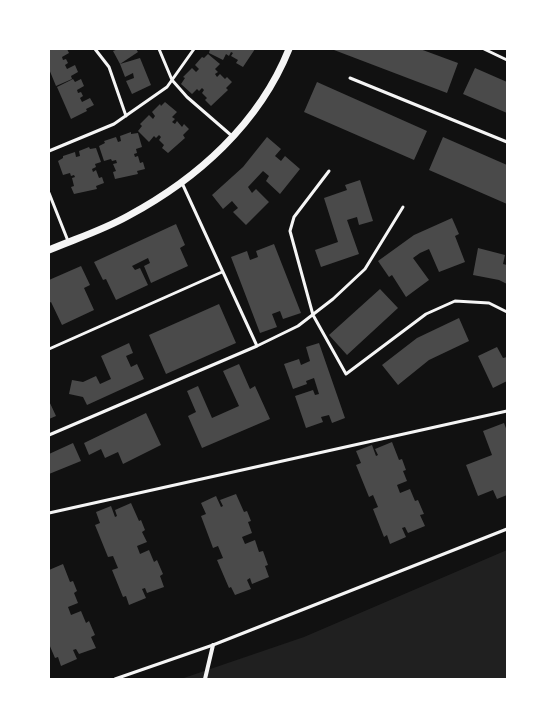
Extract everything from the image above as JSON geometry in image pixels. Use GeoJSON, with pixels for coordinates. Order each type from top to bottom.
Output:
{"type":"FeatureCollection","features":[{"type":"Feature","properties":{"kind":"street"},"geometry":{"type":"LineString","coordinates":[[49,250],[127,217],[182,184],[234,137],[274,83],[289,49]]}},
{"type":"Feature","properties":{"kind":"street"},"geometry":{"type":"LineString","coordinates":[[205,679],[213,645]]}},
{"type":"Feature","properties":{"kind":"lane"},"geometry":{"type":"LineString","coordinates":[[95,49],[108,68],[126,116]]}},
{"type":"Feature","properties":{"kind":"lane"},"geometry":{"type":"LineString","coordinates":[[159,49],[172,80],[187,97],[234,137]]}},
{"type":"Feature","properties":{"kind":"lane"},"geometry":{"type":"LineString","coordinates":[[49,151],[114,124],[126,116],[167,87],[194,49]]}},
{"type":"Feature","properties":{"kind":"lane"},"geometry":{"type":"LineString","coordinates":[[484,49],[507,60]]}},
{"type":"Feature","properties":{"kind":"lane"},"geometry":{"type":"LineString","coordinates":[[350,78],[507,142]]}},
{"type":"Feature","properties":{"kind":"lane"},"geometry":{"type":"LineString","coordinates":[[329,171],[294,217],[290,230],[313,315],[346,374],[426,314],[455,301],[490,303],[507,312]]}},
{"type":"Feature","properties":{"kind":"lane"},"geometry":{"type":"LineString","coordinates":[[182,184],[257,346]]}},
{"type":"Feature","properties":{"kind":"lane"},"geometry":{"type":"LineString","coordinates":[[49,193],[69,242]]}},
{"type":"Feature","properties":{"kind":"lane"},"geometry":{"type":"LineString","coordinates":[[49,434],[257,346],[298,326],[333,299],[365,269],[403,207]]}},
{"type":"Feature","properties":{"kind":"lane"},"geometry":{"type":"LineString","coordinates":[[49,349],[222,272]]}},
{"type":"Feature","properties":{"kind":"lane"},"geometry":{"type":"LineString","coordinates":[[49,513],[507,411]]}},
{"type":"Feature","properties":{"kind":"lane"},"geometry":{"type":"LineString","coordinates":[[115,679],[213,645],[507,529]]}},
{"type":"Feature","properties":{"kind":"shaded area"},"geometry":{"type":"Polygon","coordinates":[[[507,550],[507,679],[181,679],[304,637],[507,550]]]}},
{"type":"Feature","properties":{"kind":"building"},"geometry":{"type":"Polygon","coordinates":[[[67,49],[69,53],[62,57],[63,60],[66,59],[68,63],[65,65],[67,69],[75,65],[78,72],[71,76],[72,79],[56,86],[49,69],[49,50],[67,49]]]}},
{"type":"Feature","properties":{"kind":"building"},"geometry":{"type":"Polygon","coordinates":[[[118,49],[136,49],[138,52],[120,64],[113,51],[118,49]]]}},
{"type":"Feature","properties":{"kind":"building"},"geometry":{"type":"Polygon","coordinates":[[[210,49],[255,49],[243,67],[236,63],[238,60],[231,56],[233,53],[231,52],[229,56],[226,54],[223,60],[209,53],[210,49]]]}},
{"type":"Feature","properties":{"kind":"building"},"geometry":{"type":"Polygon","coordinates":[[[334,49],[420,49],[458,63],[447,93],[334,49]]]}},
{"type":"Feature","properties":{"kind":"building"},"geometry":{"type":"Polygon","coordinates":[[[208,54],[220,64],[215,69],[218,72],[215,74],[217,77],[220,74],[225,79],[227,77],[232,82],[226,88],[228,90],[211,106],[205,100],[207,98],[202,93],[204,90],[202,88],[199,91],[197,89],[192,94],[181,84],[185,78],[183,77],[192,68],[196,72],[199,69],[195,65],[202,57],[204,58],[208,54]]]}},
{"type":"Feature","properties":{"kind":"building"},"geometry":{"type":"Polygon","coordinates":[[[140,58],[151,85],[132,94],[126,81],[134,78],[133,73],[125,77],[120,64],[140,58]]]}},
{"type":"Feature","properties":{"kind":"building"},"geometry":{"type":"Polygon","coordinates":[[[475,68],[507,82],[507,113],[463,94],[475,68]]]}},
{"type":"Feature","properties":{"kind":"building"},"geometry":{"type":"Polygon","coordinates":[[[73,79],[75,82],[81,79],[84,86],[77,90],[78,93],[81,92],[83,96],[80,98],[82,102],[90,98],[94,105],[86,109],[87,111],[71,119],[57,87],[73,79]]]}},
{"type":"Feature","properties":{"kind":"building"},"geometry":{"type":"Polygon","coordinates":[[[317,82],[427,131],[414,160],[304,112],[317,82]]]}},
{"type":"Feature","properties":{"kind":"building"},"geometry":{"type":"Polygon","coordinates":[[[165,102],[177,112],[172,117],[175,119],[172,122],[175,124],[177,121],[182,127],[184,124],[189,129],[183,135],[185,138],[168,153],[162,148],[164,145],[159,140],[161,137],[159,135],[156,138],[154,136],[149,142],[138,131],[142,126],[140,124],[149,115],[153,119],[155,116],[152,112],[160,104],[161,106],[165,102]]]}},
{"type":"Feature","properties":{"kind":"building"},"geometry":{"type":"Polygon","coordinates":[[[131,132],[131,134],[138,133],[142,147],[136,149],[137,153],[134,154],[135,157],[138,156],[140,163],[143,162],[145,169],[137,171],[138,174],[115,179],[113,172],[116,171],[113,164],[117,163],[116,160],[112,161],[111,159],[104,161],[99,146],[105,143],[104,141],[116,137],[118,142],[121,141],[120,136],[131,132]]]}},
{"type":"Feature","properties":{"kind":"building"},"geometry":{"type":"Polygon","coordinates":[[[267,137],[281,149],[275,156],[281,161],[285,156],[300,169],[280,194],[266,181],[269,176],[263,171],[248,187],[252,193],[256,189],[269,202],[246,225],[233,212],[238,208],[232,201],[223,209],[212,195],[243,167],[267,137]]]}},
{"type":"Feature","properties":{"kind":"building"},"geometry":{"type":"Polygon","coordinates":[[[443,137],[507,165],[507,204],[429,170],[443,137]]]}},
{"type":"Feature","properties":{"kind":"building"},"geometry":{"type":"Polygon","coordinates":[[[89,147],[90,149],[96,148],[101,162],[95,164],[96,167],[92,169],[93,172],[96,170],[99,178],[102,177],[104,183],[96,186],[97,189],[74,194],[71,187],[74,186],[72,178],[75,177],[74,175],[71,176],[70,173],[63,175],[58,161],[63,158],[63,156],[75,152],[76,157],[80,156],[79,151],[89,147]]]}},
{"type":"Feature","properties":{"kind":"building"},"geometry":{"type":"Polygon","coordinates":[[[360,180],[373,221],[359,225],[357,217],[347,220],[359,254],[321,267],[315,250],[338,242],[324,198],[347,190],[345,185],[360,180]]]}},
{"type":"Feature","properties":{"kind":"building"},"geometry":{"type":"Polygon","coordinates":[[[452,218],[459,234],[455,236],[465,262],[439,272],[429,249],[420,253],[413,258],[429,280],[406,297],[392,275],[389,277],[378,261],[414,235],[452,218]]]}},
{"type":"Feature","properties":{"kind":"building"},"geometry":{"type":"Polygon","coordinates":[[[176,224],[185,245],[180,248],[188,266],[151,283],[144,266],[150,263],[148,258],[132,266],[135,270],[140,268],[148,285],[116,300],[106,279],[103,280],[94,262],[176,224]]]}},
{"type":"Feature","properties":{"kind":"building"},"geometry":{"type":"Polygon","coordinates":[[[274,244],[301,313],[283,319],[280,311],[272,314],[277,327],[260,333],[231,257],[247,251],[250,260],[258,257],[256,251],[274,244]]]}},
{"type":"Feature","properties":{"kind":"building"},"geometry":{"type":"Polygon","coordinates":[[[478,248],[505,255],[503,264],[507,265],[507,284],[499,280],[473,275],[478,248]]]}},
{"type":"Feature","properties":{"kind":"building"},"geometry":{"type":"Polygon","coordinates":[[[81,266],[90,285],[84,288],[94,310],[62,325],[51,302],[49,303],[49,280],[81,266]]]}},
{"type":"Feature","properties":{"kind":"building"},"geometry":{"type":"Polygon","coordinates":[[[380,289],[398,308],[347,355],[329,335],[380,289]]]}},
{"type":"Feature","properties":{"kind":"building"},"geometry":{"type":"Polygon","coordinates":[[[219,304],[236,343],[166,374],[149,335],[219,304]]]}},
{"type":"Feature","properties":{"kind":"building"},"geometry":{"type":"Polygon","coordinates":[[[459,318],[469,341],[429,360],[398,385],[382,365],[417,338],[459,318]]]}},
{"type":"Feature","properties":{"kind":"building"},"geometry":{"type":"Polygon","coordinates":[[[129,343],[133,353],[126,356],[131,367],[137,364],[144,379],[87,405],[83,397],[69,394],[72,380],[83,382],[96,376],[100,384],[111,379],[101,356],[129,343]]]}},
{"type":"Feature","properties":{"kind":"building"},"geometry":{"type":"Polygon","coordinates":[[[319,343],[345,418],[332,423],[329,415],[321,417],[323,422],[306,428],[295,396],[313,390],[315,395],[319,394],[314,378],[306,381],[307,384],[293,389],[284,364],[299,359],[301,365],[310,361],[306,347],[319,343]]]}},
{"type":"Feature","properties":{"kind":"building"},"geometry":{"type":"Polygon","coordinates":[[[497,347],[503,358],[507,357],[507,381],[493,388],[478,356],[497,347]]]}},
{"type":"Feature","properties":{"kind":"building"},"geometry":{"type":"Polygon","coordinates":[[[239,364],[250,389],[255,386],[270,419],[202,448],[188,416],[196,412],[187,391],[198,386],[212,418],[239,406],[223,371],[239,364]]]}},
{"type":"Feature","properties":{"kind":"building"},"geometry":{"type":"Polygon","coordinates":[[[49,401],[56,416],[49,419],[49,401]]]}},
{"type":"Feature","properties":{"kind":"building"},"geometry":{"type":"Polygon","coordinates":[[[146,413],[161,445],[123,464],[118,452],[105,458],[101,449],[89,455],[84,443],[146,413]]]}},
{"type":"Feature","properties":{"kind":"building"},"geometry":{"type":"Polygon","coordinates":[[[504,423],[507,431],[507,495],[497,499],[493,490],[478,496],[466,465],[492,455],[483,431],[504,423]]]}},
{"type":"Feature","properties":{"kind":"building"},"geometry":{"type":"Polygon","coordinates":[[[392,442],[399,460],[402,459],[406,470],[403,471],[407,481],[397,485],[400,493],[410,489],[415,501],[418,500],[424,514],[420,515],[425,526],[408,533],[405,527],[402,528],[406,537],[390,544],[387,535],[384,537],[373,509],[378,507],[373,495],[369,497],[356,465],[361,463],[356,451],[372,445],[376,456],[378,455],[375,449],[392,442]]]}},
{"type":"Feature","properties":{"kind":"building"},"geometry":{"type":"Polygon","coordinates":[[[73,443],[81,461],[49,474],[49,454],[73,443]]]}},
{"type":"Feature","properties":{"kind":"building"},"geometry":{"type":"Polygon","coordinates":[[[236,494],[244,512],[247,511],[251,521],[248,522],[252,533],[242,537],[245,544],[255,540],[259,552],[263,551],[268,565],[265,566],[269,577],[252,584],[250,578],[247,580],[251,589],[235,595],[231,587],[229,588],[217,560],[223,558],[218,546],[213,548],[201,516],[206,514],[201,503],[216,496],[221,507],[223,506],[220,500],[236,494]]]}},
{"type":"Feature","properties":{"kind":"building"},"geometry":{"type":"Polygon","coordinates":[[[131,503],[145,530],[142,532],[147,542],[137,546],[140,554],[149,550],[154,562],[157,560],[163,574],[160,576],[164,587],[147,593],[145,588],[142,589],[146,598],[129,605],[126,596],[123,597],[112,570],[118,568],[113,556],[108,557],[95,525],[100,523],[96,512],[111,506],[115,517],[117,516],[115,510],[131,503]]]}},
{"type":"Feature","properties":{"kind":"building"},"geometry":{"type":"Polygon","coordinates":[[[63,564],[70,582],[73,581],[77,591],[74,593],[78,603],[68,607],[71,615],[81,611],[86,623],[89,621],[95,635],[91,637],[96,648],[79,654],[76,649],[73,650],[77,659],[61,666],[58,657],[55,658],[49,644],[49,570],[63,564]]]}}]}
